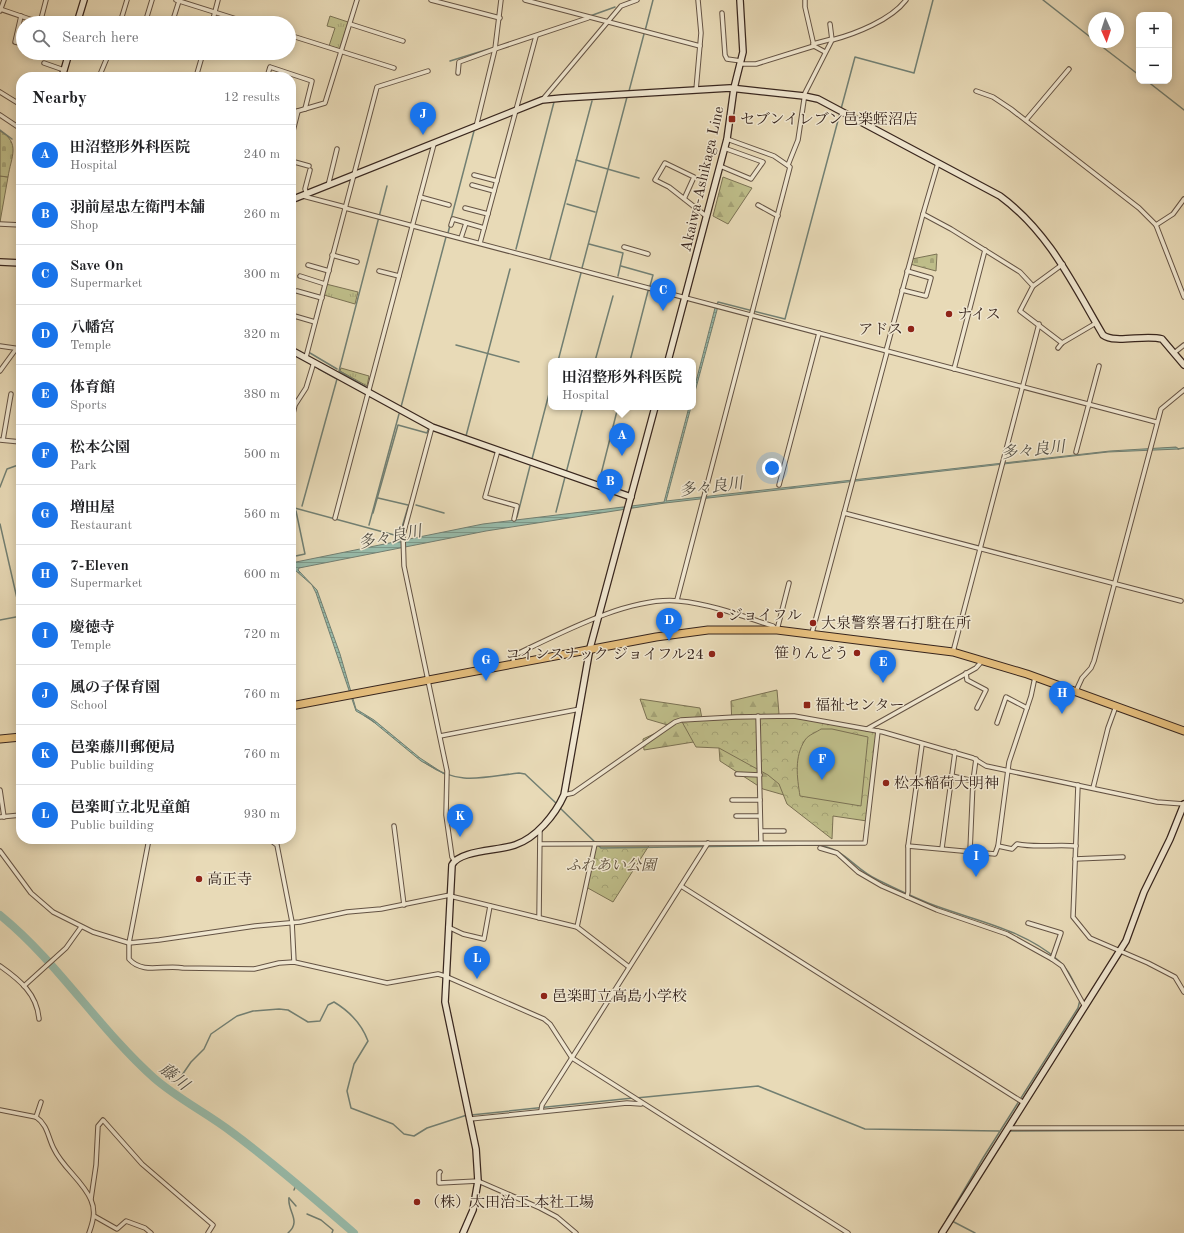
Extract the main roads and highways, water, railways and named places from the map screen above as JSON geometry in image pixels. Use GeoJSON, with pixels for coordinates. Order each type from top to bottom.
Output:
{"type":"FeatureCollection","features":[{"type":"Feature","properties":{"kind":"highway"},"geometry":{"type":"LineString","coordinates":[[296,705],[514,664],[590,648],[682,632],[744,629],[812,633],[953,652],[984,660],[1076,691],[1184,731]]}},
{"type":"Feature","properties":{"kind":"highway"},"geometry":{"type":"LineString","coordinates":[[0,739],[16,737]]}},
{"type":"Feature","properties":{"kind":"waterway"},"geometry":{"type":"LineString","coordinates":[[645,31],[653,0]]}},
{"type":"Feature","properties":{"kind":"waterway"},"geometry":{"type":"LineString","coordinates":[[841,109],[855,57],[914,73],[933,0]]}},
{"type":"Feature","properties":{"kind":"waterway"},"geometry":{"type":"LineString","coordinates":[[1043,0],[1088,35]]}},
{"type":"Feature","properties":{"kind":"waterway"},"geometry":{"type":"LineString","coordinates":[[590,16],[615,7]]}},
{"type":"Feature","properties":{"kind":"waterway"},"geometry":{"type":"LineString","coordinates":[[629,91],[644,34]]}},
{"type":"Feature","properties":{"kind":"waterway"},"geometry":{"type":"LineString","coordinates":[[450,61],[492,48]]}},
{"type":"Feature","properties":{"kind":"waterway"},"geometry":{"type":"LineString","coordinates":[[1104,48],[1136,73]]}},
{"type":"Feature","properties":{"kind":"waterway"},"geometry":{"type":"LineString","coordinates":[[1151,84],[1184,110]]}},
{"type":"Feature","properties":{"kind":"waterway"},"geometry":{"type":"LineString","coordinates":[[582,268],[627,97]]}},
{"type":"Feature","properties":{"kind":"waterway"},"geometry":{"type":"LineString","coordinates":[[550,259],[592,101]]}},
{"type":"Feature","properties":{"kind":"waterway"},"geometry":{"type":"LineString","coordinates":[[516,249],[554,102]]}},
{"type":"Feature","properties":{"kind":"waterway"},"geometry":{"type":"LineString","coordinates":[[717,305],[718,302],[785,319],[840,113]]}},
{"type":"Feature","properties":{"kind":"waterway"},"geometry":{"type":"LineString","coordinates":[[0,130],[12,139]]}},
{"type":"Feature","properties":{"kind":"waterway"},"geometry":{"type":"LineString","coordinates":[[451,219],[474,131]]}},
{"type":"Feature","properties":{"kind":"waterway"},"geometry":{"type":"LineString","coordinates":[[576,160],[639,178]]}},
{"type":"Feature","properties":{"kind":"waterway"},"geometry":{"type":"LineString","coordinates":[[366,387],[339,371],[387,186]]}},
{"type":"Feature","properties":{"kind":"waterway"},"geometry":{"type":"LineString","coordinates":[[567,204],[595,212]]}},
{"type":"Feature","properties":{"kind":"waterway"},"geometry":{"type":"LineString","coordinates":[[448,233],[450,225]]}},
{"type":"Feature","properties":{"kind":"waterway"},"geometry":{"type":"LineString","coordinates":[[401,407],[446,237]]}},
{"type":"Feature","properties":{"kind":"waterway"},"geometry":{"type":"LineString","coordinates":[[589,244],[623,253],[618,276]]}},
{"type":"Feature","properties":{"kind":"waterway"},"geometry":{"type":"LineString","coordinates":[[621,266],[653,275],[650,286]]}},
{"type":"Feature","properties":{"kind":"waterway"},"geometry":{"type":"LineString","coordinates":[[466,436],[510,269]]}},
{"type":"Feature","properties":{"kind":"waterway"},"geometry":{"type":"LineString","coordinates":[[559,358],[581,273]]}},
{"type":"Feature","properties":{"kind":"waterway"},"geometry":{"type":"LineString","coordinates":[[631,358],[648,291]]}},
{"type":"Feature","properties":{"kind":"waterway"},"geometry":{"type":"LineString","coordinates":[[596,358],[613,296]]}},
{"type":"Feature","properties":{"kind":"waterway"},"geometry":{"type":"LineString","coordinates":[[456,345],[519,362]]}},
{"type":"Feature","properties":{"kind":"waterway"},"geometry":{"type":"LineString","coordinates":[[310,353],[337,369]]}},
{"type":"Feature","properties":{"kind":"waterway"},"geometry":{"type":"LineString","coordinates":[[302,506],[337,379],[319,369]]}},
{"type":"Feature","properties":{"kind":"waterway"},"geometry":{"type":"LineString","coordinates":[[532,459],[548,398]]}},
{"type":"Feature","properties":{"kind":"waterway"},"geometry":{"type":"LineString","coordinates":[[556,512],[582,410]]}},
{"type":"Feature","properties":{"kind":"waterway"},"geometry":{"type":"LineString","coordinates":[[599,482],[617,410]]}},
{"type":"Feature","properties":{"kind":"waterway"},"geometry":{"type":"LineString","coordinates":[[369,525],[399,414]]}},
{"type":"Feature","properties":{"kind":"waterway"},"geometry":{"type":"LineString","coordinates":[[373,513],[398,425],[427,433],[428,430]]}},
{"type":"Feature","properties":{"kind":"waterway"},"geometry":{"type":"LineString","coordinates":[[435,425],[454,432]]}},
{"type":"Feature","properties":{"kind":"waterway","name":"多々良川"},"geometry":{"type":"LineString","coordinates":[[1178,449],[1184,448]]}},
{"type":"Feature","properties":{"kind":"waterway"},"geometry":{"type":"LineString","coordinates":[[0,487],[7,469],[16,466]]}},
{"type":"Feature","properties":{"kind":"waterway"},"geometry":{"type":"LineString","coordinates":[[517,517],[530,466]]}},
{"type":"Feature","properties":{"kind":"waterway"},"geometry":{"type":"LineString","coordinates":[[378,498],[408,505]]}},
{"type":"Feature","properties":{"kind":"waterway"},"geometry":{"type":"LineString","coordinates":[[416,505],[444,513]]}},
{"type":"Feature","properties":{"kind":"waterway"},"geometry":{"type":"LineString","coordinates":[[400,534],[408,507]]}},
{"type":"Feature","properties":{"kind":"waterway"},"geometry":{"type":"LineString","coordinates":[[296,508],[398,536]]}},
{"type":"Feature","properties":{"kind":"waterway"},"geometry":{"type":"LineString","coordinates":[[296,511],[305,554],[296,556]]}},
{"type":"Feature","properties":{"kind":"waterway"},"geometry":{"type":"LineString","coordinates":[[0,524],[16,594]]}},
{"type":"Feature","properties":{"kind":"waterway"},"geometry":{"type":"LineString","coordinates":[[0,620],[16,617]]}},
{"type":"Feature","properties":{"kind":"waterway"},"geometry":{"type":"LineString","coordinates":[[365,716],[374,722]]}},
{"type":"Feature","properties":{"kind":"waterway"},"geometry":{"type":"LineString","coordinates":[[427,764],[439,771],[461,778],[483,778],[519,773],[525,774],[557,804]]}},
{"type":"Feature","properties":{"kind":"waterway"},"geometry":{"type":"LineString","coordinates":[[559,807],[601,848],[816,845],[835,850],[869,875],[903,892],[944,909],[1012,932],[1029,940],[1062,963],[1079,993]]}},
{"type":"Feature","properties":{"kind":"waterway","name":"藤川"},"geometry":{"type":"LineString","coordinates":[[0,915],[41,953],[114,1038],[154,1078],[163,1086],[249,1145],[354,1233]]}},
{"type":"Feature","properties":{"kind":"waterway"},"geometry":{"type":"LineString","coordinates":[[948,1219],[983,1158],[1078,1008],[1080,1000]]}},
{"type":"Feature","properties":{"kind":"waterway"},"geometry":{"type":"LineString","coordinates":[[180,1078],[191,1062],[204,1049],[211,1034],[237,1016],[253,1011],[279,1009],[288,1010],[308,1022],[320,1021],[328,1005],[334,1002],[354,1019],[362,1029],[368,1041],[354,1064],[347,1091],[351,1108],[393,1124],[404,1134],[414,1136],[427,1128],[467,1115]]}},
{"type":"Feature","properties":{"kind":"waterway"},"geometry":{"type":"LineString","coordinates":[[636,1098],[758,1086],[865,1129],[999,1131]]}},
{"type":"Feature","properties":{"kind":"waterway"},"geometry":{"type":"LineString","coordinates":[[471,1115],[633,1098]]}},
{"type":"Feature","properties":{"kind":"waterway"},"geometry":{"type":"LineString","coordinates":[[1009,1131],[1184,1130]]}},
{"type":"Feature","properties":{"kind":"waterway","name":"藤川"},"geometry":{"type":"LineString","coordinates":[[294,1190],[296,1185]]}},
{"type":"Feature","properties":{"kind":"waterway"},"geometry":{"type":"LineString","coordinates":[[289,1198],[296,1206]]}},
{"type":"Feature","properties":{"kind":"waterway"},"geometry":{"type":"LineString","coordinates":[[288,1233],[294,1224],[289,1198]]}},
{"type":"Feature","properties":{"kind":"waterway"},"geometry":{"type":"LineString","coordinates":[[307,1214],[321,1220],[333,1230],[332,1233]]}},
{"type":"Feature","properties":{"kind":"waterway"},"geometry":{"type":"LineString","coordinates":[[952,1221],[975,1233]]}},
{"type":"Feature","properties":{"kind":"place","name":"セブンイレブン邑楽蛭沼店"},"geometry":{"type":"Point","coordinates":[732,119]}},
{"type":"Feature","properties":{"kind":"place","name":"風の子保育園"},"geometry":{"type":"Point","coordinates":[423,135]}},
{"type":"Feature","properties":{"kind":"place","name":"Save On"},"geometry":{"type":"Point","coordinates":[663,311]}},
{"type":"Feature","properties":{"kind":"place","name":"ナイス"},"geometry":{"type":"Point","coordinates":[949,314]}},
{"type":"Feature","properties":{"kind":"place","name":"アドス"},"geometry":{"type":"Point","coordinates":[911,329]}},
{"type":"Feature","properties":{"kind":"place","name":"田沼整形外科医院"},"geometry":{"type":"Point","coordinates":[622,456]}},
{"type":"Feature","properties":{"kind":"place","name":"羽前屋忠左衛門本舗"},"geometry":{"type":"Point","coordinates":[610,502]}},
{"type":"Feature","properties":{"kind":"place","name":"ジョイフル"},"geometry":{"type":"Point","coordinates":[720,615]}},
{"type":"Feature","properties":{"kind":"place","name":"大泉警察署石打駐在所"},"geometry":{"type":"Point","coordinates":[813,623]}},
{"type":"Feature","properties":{"kind":"place","name":"八幡宮"},"geometry":{"type":"Point","coordinates":[669,641]}},
{"type":"Feature","properties":{"kind":"place","name":"笹りんどう"},"geometry":{"type":"Point","coordinates":[857,653]}},
{"type":"Feature","properties":{"kind":"place","name":"コインスナック ジョイフル24"},"geometry":{"type":"Point","coordinates":[712,654]}},
{"type":"Feature","properties":{"kind":"place","name":"増田屋"},"geometry":{"type":"Point","coordinates":[486,681]}},
{"type":"Feature","properties":{"kind":"place","name":"体育館"},"geometry":{"type":"Point","coordinates":[883,683]}},
{"type":"Feature","properties":{"kind":"place","name":"福祉センター"},"geometry":{"type":"Point","coordinates":[807,705]}},
{"type":"Feature","properties":{"kind":"place","name":"7-Eleven"},"geometry":{"type":"Point","coordinates":[1062,714]}},
{"type":"Feature","properties":{"kind":"place","name":"松本公園"},"geometry":{"type":"Point","coordinates":[822,780]}},
{"type":"Feature","properties":{"kind":"place","name":"松本稲荷大明神"},"geometry":{"type":"Point","coordinates":[886,783]}},
{"type":"Feature","properties":{"kind":"place","name":"邑楽藤川郵便局"},"geometry":{"type":"Point","coordinates":[460,837]}},
{"type":"Feature","properties":{"kind":"place","name":"慶徳寺"},"geometry":{"type":"Point","coordinates":[976,877]}},
{"type":"Feature","properties":{"kind":"place","name":"高正寺"},"geometry":{"type":"Point","coordinates":[199,879]}},
{"type":"Feature","properties":{"kind":"place","name":"邑楽町立北児童館"},"geometry":{"type":"Point","coordinates":[477,979]}},
{"type":"Feature","properties":{"kind":"place","name":"邑楽町立高島小学校"},"geometry":{"type":"Point","coordinates":[544,996]}},
{"type":"Feature","properties":{"kind":"place","name":"（株）太田治工 本社工場"},"geometry":{"type":"Point","coordinates":[417,1202]}},
{"type":"Feature","properties":{"kind":"park label","name":"ふれあい公園"},"geometry":{"type":"Point","coordinates":[611,865]}}]}
